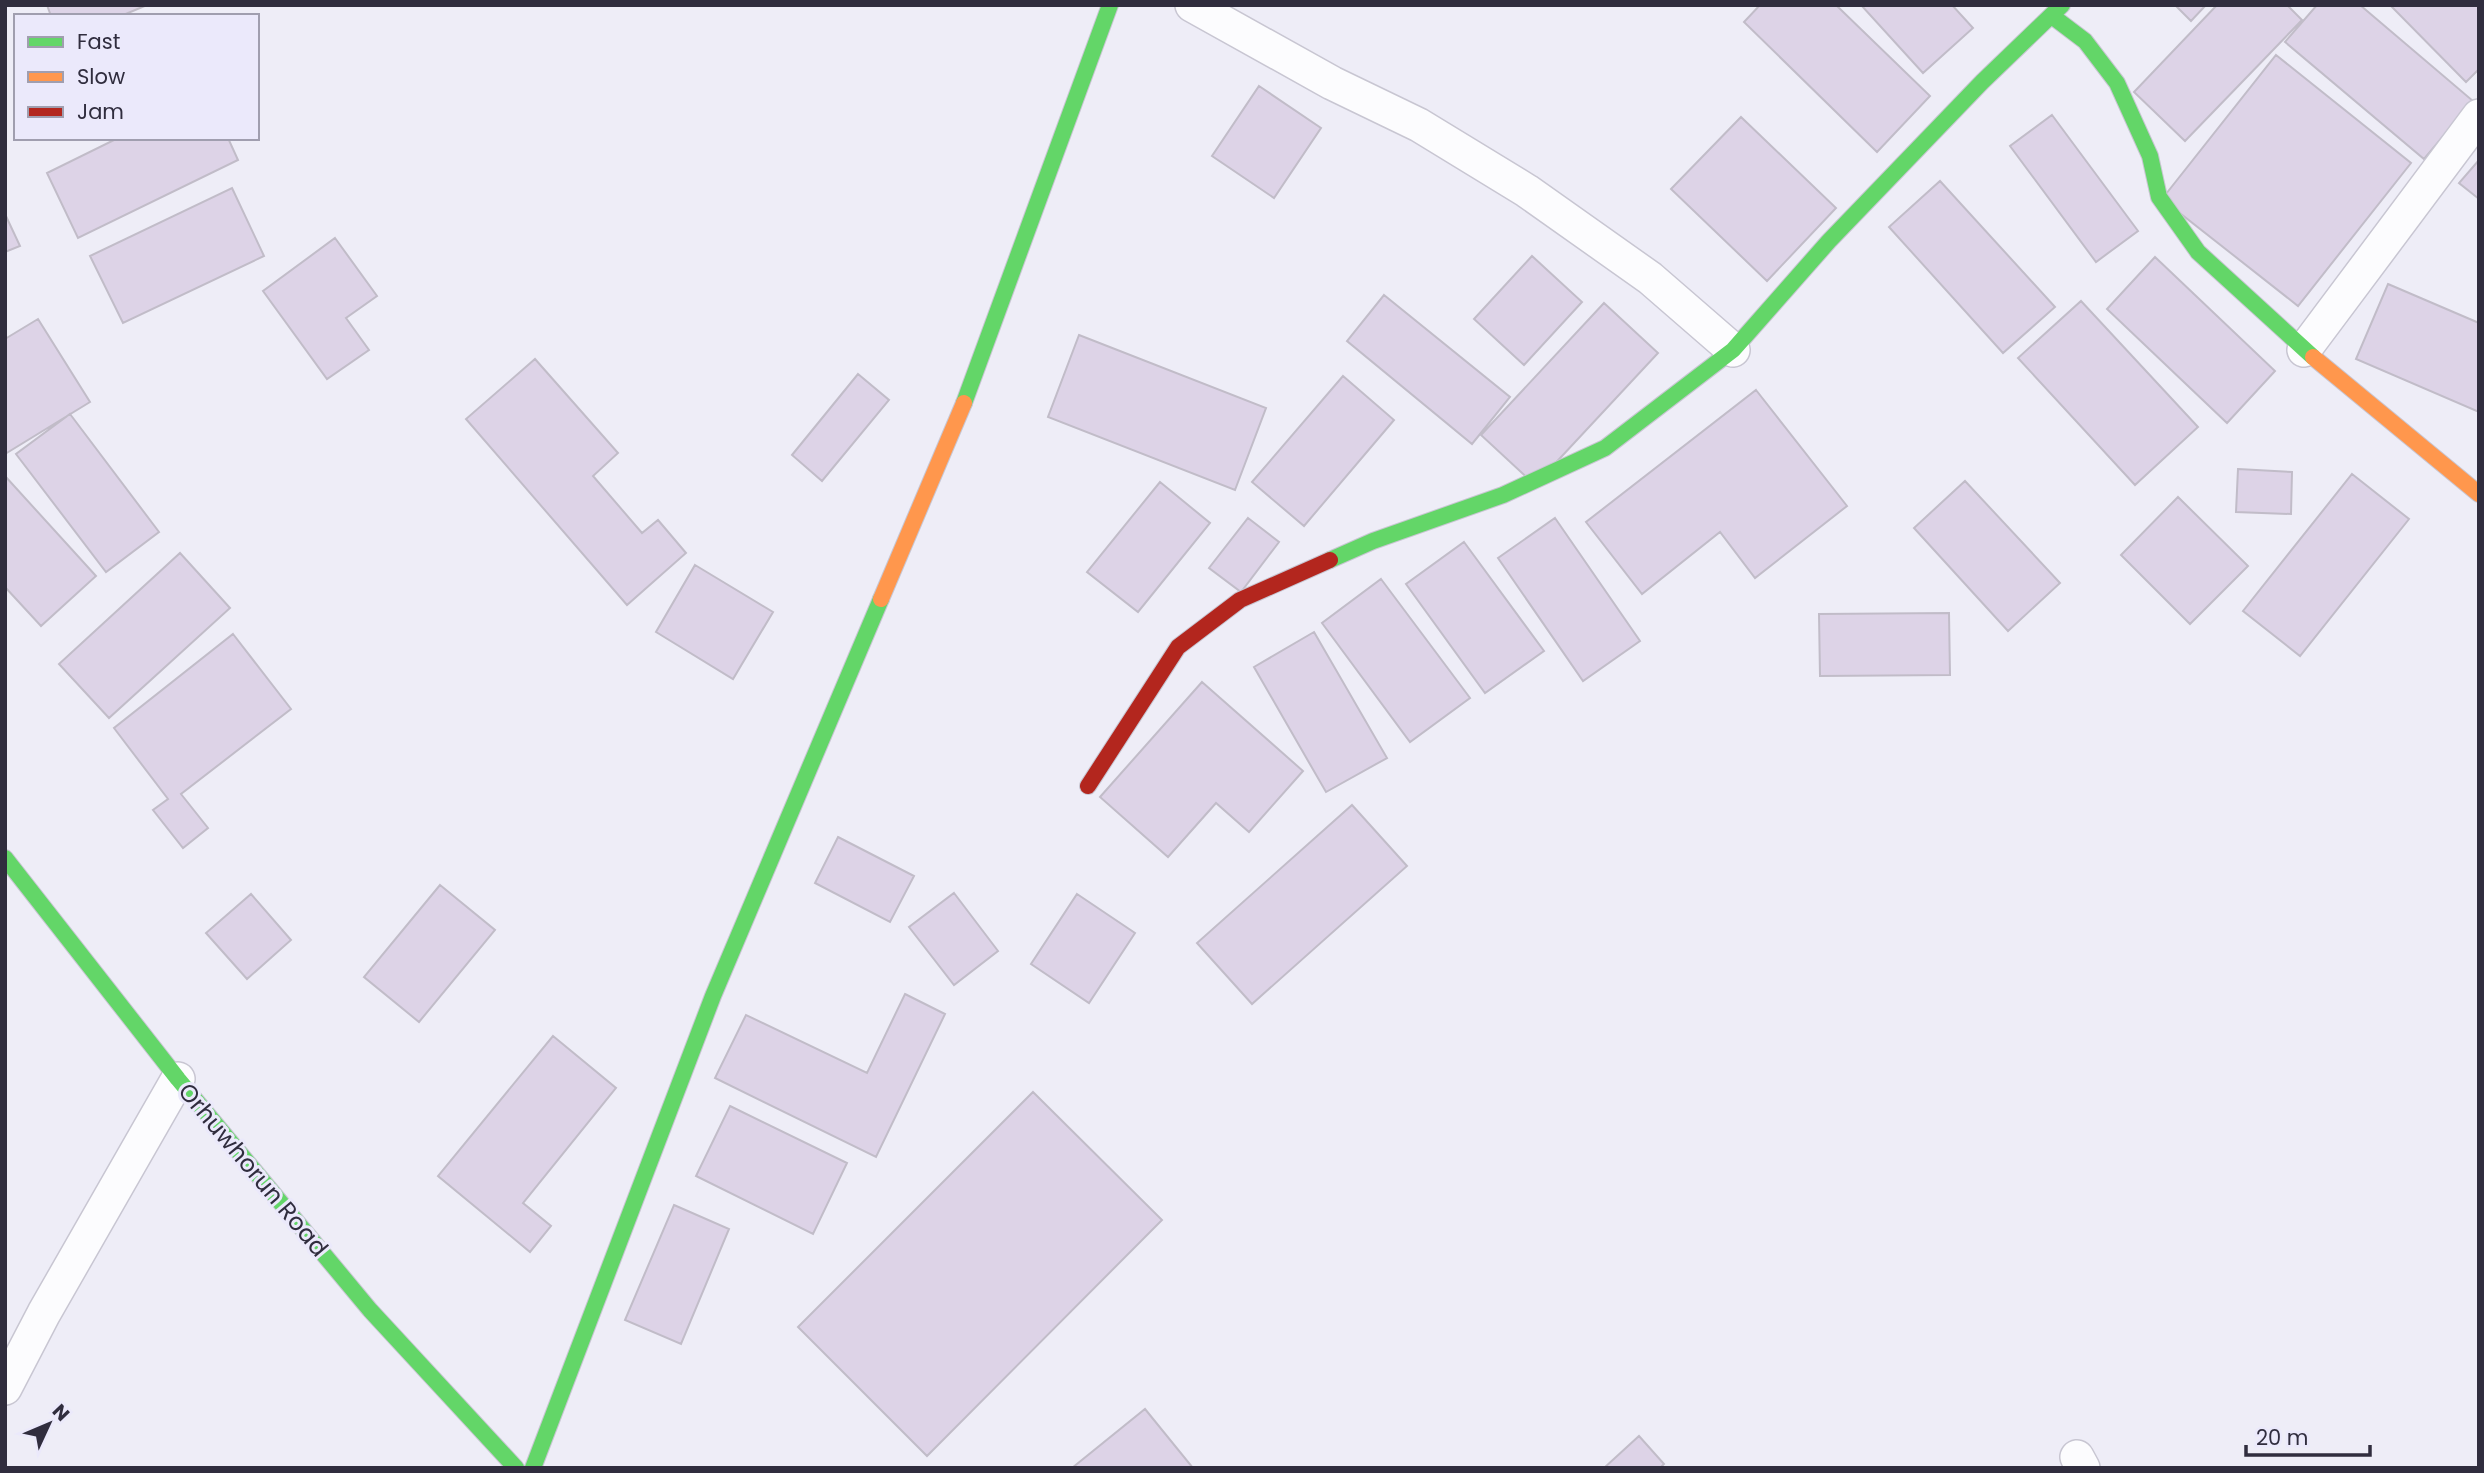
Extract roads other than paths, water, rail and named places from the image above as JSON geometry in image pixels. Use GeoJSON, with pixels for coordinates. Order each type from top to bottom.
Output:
{"type":"FeatureCollection","features":[{"type":"Feature","properties":{"kind":"street"},"geometry":{"type":"LineString","coordinates":[[533,1468],[713,996],[972,384],[1110,5]]}},
{"type":"Feature","properties":{"kind":"street"},"geometry":{"type":"LineString","coordinates":[[1192,5],[1332,83],[1419,125],[1527,191],[1650,278],[1733,350]]}},
{"type":"Feature","properties":{"kind":"street"},"geometry":{"type":"LineString","coordinates":[[1088,786],[1178,647],[1240,600],[1373,541],[1503,495],[1605,448],[1733,350],[1839,232],[1982,82],[2057,11],[2117,83],[2150,156],[2159,197],[2198,252],[2304,350],[2479,494]]}},
{"type":"Feature","properties":{"kind":"street"},"geometry":{"type":"LineString","coordinates":[[2304,350],[2479,116]]}},
{"type":"Feature","properties":{"kind":"street","name":"Orhuwhorun Road"},"geometry":{"type":"LineString","coordinates":[[5,858],[178,1079],[370,1310],[516,1468]]}},
{"type":"Feature","properties":{"kind":"street"},"geometry":{"type":"LineString","coordinates":[[5,1388],[44,1313],[178,1079]]}}]}
